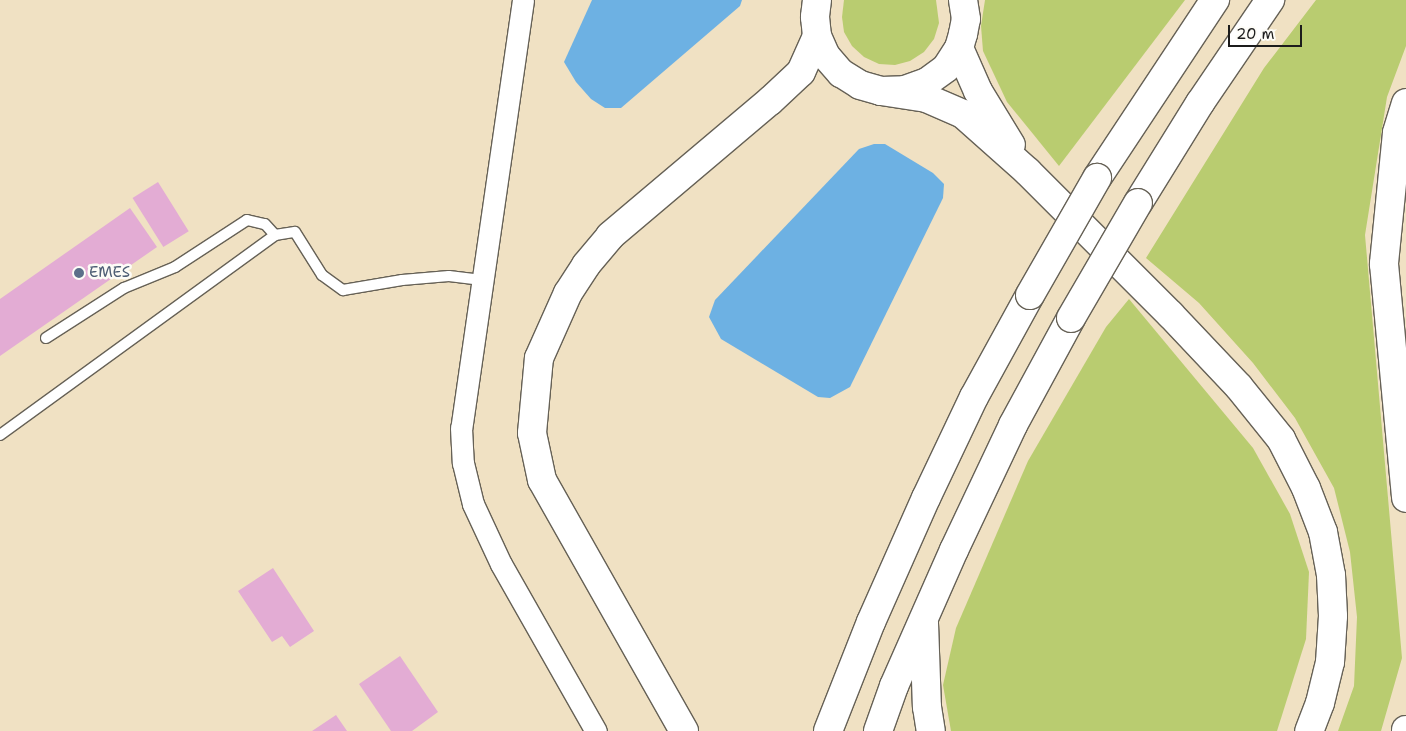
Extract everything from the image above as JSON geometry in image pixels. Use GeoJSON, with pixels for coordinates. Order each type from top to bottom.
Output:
{"type":"FeatureCollection","features":[{"type":"Feature","properties":{"kind":"main road"},"geometry":{"type":"LineString","coordinates":[[817,0],[815,17],[817,36],[826,56],[841,73],[860,85],[881,91],[926,98],[963,114],[1028,172],[1170,314],[1239,387],[1280,439],[1306,488],[1323,532],[1331,575],[1333,616],[1330,662],[1320,703],[1309,731]]}},
{"type":"Feature","properties":{"kind":"main road"},"geometry":{"type":"LineString","coordinates":[[828,731],[870,622],[974,396],[1097,178],[1215,0]]}},
{"type":"Feature","properties":{"kind":"main road"},"geometry":{"type":"LineString","coordinates":[[878,731],[894,686],[924,614],[1013,425],[1071,318],[1138,203],[1200,102],[1270,0]]}},
{"type":"Feature","properties":{"kind":"main road"},"geometry":{"type":"LineString","coordinates":[[881,91],[905,90],[927,82],[946,68],[959,48],[967,6]]}},
{"type":"Feature","properties":{"kind":"main road"},"geometry":{"type":"LineString","coordinates":[[684,731],[542,480],[532,434],[539,358],[568,293],[586,265],[610,236],[795,78],[801,72],[817,36]]}},
{"type":"Feature","properties":{"kind":"main road"},"geometry":{"type":"LineString","coordinates":[[959,48],[978,91],[1028,172]]}},
{"type":"Feature","properties":{"kind":"main road"},"geometry":{"type":"LineString","coordinates":[[1406,103],[1397,133],[1384,264],[1406,498]]}},
{"type":"Feature","properties":{"kind":"main road"},"geometry":{"type":"LineString","coordinates":[[924,614],[927,708],[931,731]]}},
{"type":"Feature","properties":{"kind":"street"},"geometry":{"type":"LineString","coordinates":[[523,0],[461,428],[462,463],[471,496],[501,564],[596,731]]}},
{"type":"Feature","properties":{"kind":"lane"},"geometry":{"type":"LineString","coordinates":[[46,338],[124,288],[175,267],[247,220],[265,224],[275,236]]}},
{"type":"Feature","properties":{"kind":"lane"},"geometry":{"type":"LineString","coordinates":[[0,435],[275,236],[295,232],[322,275],[343,290],[402,280],[449,276],[482,280]]}},
{"type":"Feature","properties":{"kind":"green space"},"geometry":{"type":"Polygon","coordinates":[[[844,0],[936,0],[939,23],[934,39],[924,52],[910,61],[895,65],[879,64],[864,57],[852,46],[844,32],[842,17],[844,0]]]}},
{"type":"Feature","properties":{"kind":"green space"},"geometry":{"type":"Polygon","coordinates":[[[985,0],[1185,0],[1059,166],[1007,102],[983,51],[981,26],[985,0]]]}},
{"type":"Feature","properties":{"kind":"green space"},"geometry":{"type":"Polygon","coordinates":[[[1316,0],[1406,0],[1406,46],[1387,97],[1365,235],[1402,658],[1381,731],[1338,731],[1354,686],[1357,617],[1350,552],[1334,488],[1295,418],[1253,363],[1199,303],[1146,258],[1264,68],[1316,0]]]}},
{"type":"Feature","properties":{"kind":"green space"},"geometry":{"type":"Polygon","coordinates":[[[1129,299],[1253,448],[1290,514],[1309,572],[1306,639],[1277,731],[951,731],[943,685],[956,628],[1028,461],[1106,327],[1129,299]]]}},
{"type":"Feature","properties":{"kind":"water"},"geometry":{"type":"Polygon","coordinates":[[[592,0],[742,0],[740,6],[621,108],[605,108],[591,99],[576,82],[564,62],[592,0]]]}},
{"type":"Feature","properties":{"kind":"water"},"geometry":{"type":"Polygon","coordinates":[[[874,144],[885,144],[933,173],[944,184],[943,198],[850,387],[830,398],[818,397],[721,339],[709,317],[715,300],[859,149],[874,144]]]}},
{"type":"Feature","properties":{"kind":"building"},"geometry":{"type":"Polygon","coordinates":[[[158,182],[189,231],[163,247],[133,198],[158,182]]]}},
{"type":"Feature","properties":{"kind":"building","name":"EMES"},"geometry":{"type":"Polygon","coordinates":[[[130,208],[157,247],[0,356],[0,299],[130,208]]]}},
{"type":"Feature","properties":{"kind":"building"},"geometry":{"type":"Polygon","coordinates":[[[273,568],[314,631],[290,647],[282,636],[272,642],[238,591],[273,568]]]}},
{"type":"Feature","properties":{"kind":"building"},"geometry":{"type":"Polygon","coordinates":[[[400,656],[438,712],[412,731],[391,731],[359,684],[400,656]]]}},
{"type":"Feature","properties":{"kind":"building"},"geometry":{"type":"Polygon","coordinates":[[[336,715],[347,731],[312,731],[336,715]]]}},
{"type":"Feature","properties":{"kind":"place","name":"EMES"},"geometry":{"type":"Point","coordinates":[79,273]}}]}
